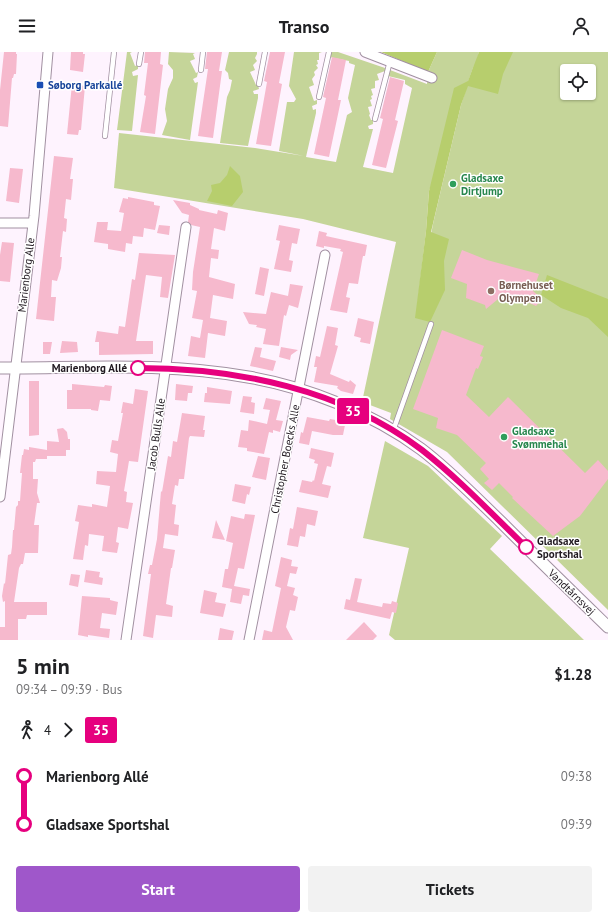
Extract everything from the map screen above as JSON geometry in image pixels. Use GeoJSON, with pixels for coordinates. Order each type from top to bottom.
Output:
{"type":"FeatureCollection","features":[{"type":"Feature","properties":{"kind":"street","name":"Marienborg Alle"},"geometry":{"type":"LineString","coordinates":[[0,497],[33,223],[48,52]]}},
{"type":"Feature","properties":{"kind":"street"},"geometry":{"type":"LineString","coordinates":[[367,52],[432,78]]}},
{"type":"Feature","properties":{"kind":"street"},"geometry":{"type":"LineString","coordinates":[[0,223],[33,223]]}},
{"type":"Feature","properties":{"kind":"street","name":"Jacob Bulls Alle"},"geometry":{"type":"LineString","coordinates":[[126,640],[186,227]]}},
{"type":"Feature","properties":{"kind":"street","name":"Christopher Boecks Alle"},"geometry":{"type":"LineString","coordinates":[[248,640],[325,255]]}},
{"type":"Feature","properties":{"kind":"street","name":"Vandtårnsvej"},"geometry":{"type":"LineString","coordinates":[[0,368],[166,368],[249,377],[299,390],[351,410],[392,431],[421,450],[452,475],[607,624]]}},
{"type":"Feature","properties":{"kind":"lane"},"geometry":{"type":"LineString","coordinates":[[105,136],[114,52]]}},
{"type":"Feature","properties":{"kind":"lane"},"geometry":{"type":"LineString","coordinates":[[139,64],[141,52]]}},
{"type":"Feature","properties":{"kind":"lane"},"geometry":{"type":"LineString","coordinates":[[201,70],[203,52]]}},
{"type":"Feature","properties":{"kind":"lane"},"geometry":{"type":"LineString","coordinates":[[259,84],[265,52]]}},
{"type":"Feature","properties":{"kind":"lane"},"geometry":{"type":"LineString","coordinates":[[319,97],[329,52]]}},
{"type":"Feature","properties":{"kind":"lane"},"geometry":{"type":"LineString","coordinates":[[375,119],[390,61]]}},
{"type":"Feature","properties":{"kind":"lane"},"geometry":{"type":"LineString","coordinates":[[392,431],[431,324]]}},
{"type":"Feature","properties":{"kind":"green space"},"geometry":{"type":"Polygon","coordinates":[[[127,52],[132,52],[130,53],[135,66],[138,65],[138,69],[132,72],[133,76],[138,75],[132,131],[117,130],[127,52]]]}},
{"type":"Feature","properties":{"kind":"green space"},"geometry":{"type":"Polygon","coordinates":[[[169,52],[195,53],[193,54],[195,59],[190,61],[196,73],[198,72],[197,77],[193,79],[195,83],[198,82],[190,140],[162,135],[167,121],[165,109],[168,89],[173,78],[173,70],[168,64],[169,52]]]}},
{"type":"Feature","properties":{"kind":"green space"},"geometry":{"type":"Polygon","coordinates":[[[229,52],[257,52],[255,58],[257,61],[253,65],[255,70],[250,72],[259,89],[253,91],[254,94],[258,94],[258,98],[248,146],[220,143],[227,97],[232,80],[229,79],[228,73],[225,70],[229,52]]]}},
{"type":"Feature","properties":{"kind":"green space"},"geometry":{"type":"Polygon","coordinates":[[[294,52],[322,52],[319,53],[319,60],[317,60],[318,64],[316,65],[318,68],[314,72],[315,75],[312,79],[314,85],[309,87],[314,101],[317,100],[317,104],[312,106],[313,110],[316,109],[316,113],[306,157],[336,162],[347,115],[352,112],[348,98],[355,65],[349,63],[349,61],[329,57],[330,52],[338,52],[385,68],[385,71],[377,74],[379,80],[375,81],[375,88],[371,89],[373,95],[371,96],[372,99],[370,100],[372,106],[368,107],[369,115],[371,120],[373,120],[373,124],[368,126],[369,129],[373,129],[363,167],[393,173],[412,88],[405,84],[405,80],[388,76],[390,70],[427,84],[428,72],[437,52],[479,52],[477,60],[480,52],[608,52],[608,610],[447,452],[390,419],[391,413],[362,402],[396,242],[303,219],[114,188],[119,133],[255,148],[304,156],[279,151],[287,102],[294,102],[296,99],[289,86],[294,52]],[[474,65],[429,191],[417,308],[433,224],[461,105],[474,65]]]}},
{"type":"Feature","properties":{"kind":"green space"},"geometry":{"type":"Polygon","coordinates":[[[381,52],[437,52],[428,72],[381,52]]]}},
{"type":"Feature","properties":{"kind":"green space"},"geometry":{"type":"Polygon","coordinates":[[[479,52],[513,52],[503,74],[498,94],[468,86],[461,105],[431,232],[449,239],[444,261],[445,290],[430,322],[415,318],[426,231],[429,191],[454,88],[468,81],[479,52]]]}},
{"type":"Feature","properties":{"kind":"green space"},"geometry":{"type":"Polygon","coordinates":[[[230,166],[240,176],[243,192],[232,206],[207,201],[212,191],[211,185],[220,183],[227,175],[230,166]]]}},
{"type":"Feature","properties":{"kind":"green space"},"geometry":{"type":"Polygon","coordinates":[[[547,275],[608,299],[608,337],[588,318],[561,308],[541,295],[547,275]]]}},
{"type":"Feature","properties":{"kind":"green space"},"geometry":{"type":"Polygon","coordinates":[[[385,441],[428,466],[502,536],[490,549],[584,640],[395,640],[389,635],[409,548],[363,538],[385,441]]]}},
{"type":"Feature","properties":{"kind":"building"},"geometry":{"type":"Polygon","coordinates":[[[4,52],[16,52],[17,54],[16,74],[14,74],[12,78],[8,127],[0,126],[0,90],[4,52]]]}},
{"type":"Feature","properties":{"kind":"building"},"geometry":{"type":"Polygon","coordinates":[[[71,52],[83,52],[83,54],[85,54],[83,72],[70,70],[71,52]]]}},
{"type":"Feature","properties":{"kind":"building"},"geometry":{"type":"Polygon","coordinates":[[[145,52],[161,52],[160,64],[163,65],[155,134],[140,132],[146,96],[144,95],[148,63],[144,63],[145,52]]]}},
{"type":"Feature","properties":{"kind":"building"},"geometry":{"type":"Polygon","coordinates":[[[207,52],[222,52],[219,71],[222,71],[213,138],[198,136],[208,69],[205,69],[207,52]]]}},
{"type":"Feature","properties":{"kind":"building"},"geometry":{"type":"Polygon","coordinates":[[[270,52],[285,52],[279,83],[282,84],[271,146],[256,144],[267,82],[264,81],[270,52]]]}},
{"type":"Feature","properties":{"kind":"building"},"geometry":{"type":"Polygon","coordinates":[[[332,57],[346,60],[338,100],[341,100],[329,157],[314,154],[326,98],[323,97],[332,57]]]}},
{"type":"Feature","properties":{"kind":"building"},"geometry":{"type":"Polygon","coordinates":[[[390,77],[404,81],[395,120],[398,121],[386,168],[372,165],[383,119],[380,118],[390,77]]]}},
{"type":"Feature","properties":{"kind":"building"},"geometry":{"type":"Polygon","coordinates":[[[72,84],[85,86],[81,130],[79,130],[78,135],[67,134],[72,84]]]}},
{"type":"Feature","properties":{"kind":"building"},"geometry":{"type":"Polygon","coordinates":[[[54,156],[73,158],[70,179],[73,179],[71,200],[66,199],[64,218],[67,219],[66,232],[63,231],[60,257],[62,257],[61,268],[57,281],[52,280],[51,297],[56,297],[54,321],[36,319],[54,156]]]}},
{"type":"Feature","properties":{"kind":"building"},"geometry":{"type":"Polygon","coordinates":[[[10,168],[23,169],[19,203],[6,201],[10,168]]]}},
{"type":"Feature","properties":{"kind":"building"},"geometry":{"type":"Polygon","coordinates":[[[128,197],[154,202],[154,205],[160,206],[155,230],[144,228],[143,237],[133,236],[132,244],[126,243],[125,252],[108,249],[108,244],[94,242],[97,222],[108,222],[107,230],[121,231],[124,213],[119,212],[123,198],[128,199],[128,197]]]}},
{"type":"Feature","properties":{"kind":"building"},"geometry":{"type":"Polygon","coordinates":[[[173,200],[190,203],[190,205],[199,210],[217,214],[218,210],[228,213],[225,231],[214,228],[211,249],[219,250],[218,259],[211,258],[209,277],[235,284],[233,299],[213,295],[210,318],[227,321],[225,336],[208,333],[205,358],[188,356],[191,336],[200,338],[203,320],[192,318],[197,291],[192,290],[193,272],[200,227],[191,225],[188,222],[189,215],[182,213],[173,200]]]}},
{"type":"Feature","properties":{"kind":"building"},"geometry":{"type":"Polygon","coordinates":[[[159,225],[170,226],[169,235],[157,233],[159,225]]]}},
{"type":"Feature","properties":{"kind":"building"},"geometry":{"type":"Polygon","coordinates":[[[279,225],[300,229],[297,244],[292,243],[289,260],[293,261],[291,272],[274,269],[280,241],[276,240],[279,225]]]}},
{"type":"Feature","properties":{"kind":"building"},"geometry":{"type":"Polygon","coordinates":[[[319,231],[327,233],[326,236],[367,245],[365,256],[363,256],[358,284],[349,283],[346,297],[350,298],[347,313],[330,310],[343,252],[340,251],[341,249],[316,246],[319,231]]]}},
{"type":"Feature","properties":{"kind":"building"},"geometry":{"type":"Polygon","coordinates":[[[2,242],[14,243],[10,282],[0,281],[0,255],[2,242]]]}},
{"type":"Feature","properties":{"kind":"building"},"geometry":{"type":"Polygon","coordinates":[[[462,250],[487,260],[539,274],[533,291],[542,299],[536,306],[514,296],[512,300],[503,297],[503,295],[486,309],[485,305],[466,298],[467,284],[451,278],[462,250]]]}},
{"type":"Feature","properties":{"kind":"building"},"geometry":{"type":"Polygon","coordinates":[[[139,253],[175,255],[168,298],[160,297],[162,277],[146,275],[136,341],[153,341],[153,354],[99,355],[99,342],[95,342],[97,331],[118,334],[119,326],[125,327],[132,279],[135,280],[139,253]]]}},
{"type":"Feature","properties":{"kind":"building"},"geometry":{"type":"Polygon","coordinates":[[[260,267],[269,269],[264,296],[255,294],[260,267]]]}},
{"type":"Feature","properties":{"kind":"building"},"geometry":{"type":"Polygon","coordinates":[[[290,284],[303,286],[298,308],[289,305],[286,316],[284,315],[279,346],[263,344],[266,329],[256,327],[257,325],[249,324],[243,312],[266,314],[271,292],[288,296],[290,284]]]}},
{"type":"Feature","properties":{"kind":"building"},"geometry":{"type":"Polygon","coordinates":[[[358,318],[374,322],[370,344],[360,342],[361,338],[354,336],[358,318]]]}},
{"type":"Feature","properties":{"kind":"building"},"geometry":{"type":"Polygon","coordinates":[[[327,326],[338,328],[335,345],[338,346],[330,374],[349,382],[350,380],[356,385],[353,394],[341,391],[337,388],[338,386],[314,382],[317,367],[314,367],[316,356],[320,357],[327,326]]]}},
{"type":"Feature","properties":{"kind":"building","name":"Gladsaxe Svømmehal"},"geometry":{"type":"Polygon","coordinates":[[[442,330],[484,346],[480,356],[483,357],[478,369],[476,368],[466,395],[489,417],[508,397],[585,473],[598,460],[608,471],[608,479],[580,516],[553,536],[512,498],[513,497],[499,483],[492,490],[484,483],[489,479],[480,469],[486,463],[457,435],[436,428],[438,418],[413,409],[442,330]]]}},
{"type":"Feature","properties":{"kind":"building"},"geometry":{"type":"Polygon","coordinates":[[[62,341],[77,342],[78,352],[60,353],[62,341]]]}},
{"type":"Feature","properties":{"kind":"building"},"geometry":{"type":"Polygon","coordinates":[[[43,342],[52,342],[50,354],[43,354],[43,342]]]}},
{"type":"Feature","properties":{"kind":"building"},"geometry":{"type":"Polygon","coordinates":[[[255,347],[262,348],[260,357],[276,361],[273,371],[250,366],[255,347]]]}},
{"type":"Feature","properties":{"kind":"building"},"geometry":{"type":"Polygon","coordinates":[[[281,347],[298,350],[291,355],[290,360],[279,357],[281,347]]]}},
{"type":"Feature","properties":{"kind":"building"},"geometry":{"type":"Polygon","coordinates":[[[29,381],[39,381],[39,435],[29,436],[29,381]]]}},
{"type":"Feature","properties":{"kind":"building"},"geometry":{"type":"Polygon","coordinates":[[[72,384],[104,387],[105,385],[112,386],[110,401],[100,400],[98,411],[91,409],[67,409],[67,390],[72,390],[72,384]]]}},
{"type":"Feature","properties":{"kind":"building"},"geometry":{"type":"Polygon","coordinates":[[[176,384],[193,386],[192,393],[188,393],[187,401],[175,400],[176,384]]]}},
{"type":"Feature","properties":{"kind":"building"},"geometry":{"type":"Polygon","coordinates":[[[207,387],[232,391],[230,404],[204,402],[207,387]]]}},
{"type":"Feature","properties":{"kind":"building"},"geometry":{"type":"Polygon","coordinates":[[[135,389],[148,391],[138,462],[129,461],[124,491],[127,492],[126,502],[133,503],[128,529],[118,527],[116,542],[119,543],[117,553],[102,551],[104,536],[89,534],[88,546],[85,545],[83,560],[73,559],[79,522],[75,521],[78,505],[92,507],[92,504],[107,507],[110,486],[96,484],[97,471],[116,472],[118,454],[110,452],[112,440],[118,441],[123,413],[121,413],[123,402],[133,404],[135,389]]]}},
{"type":"Feature","properties":{"kind":"building"},"geometry":{"type":"Polygon","coordinates":[[[243,396],[252,397],[251,402],[255,403],[254,414],[240,412],[243,396]]]}},
{"type":"Feature","properties":{"kind":"building"},"geometry":{"type":"Polygon","coordinates":[[[266,398],[281,401],[276,420],[283,421],[280,432],[273,430],[273,433],[269,432],[264,454],[247,451],[247,448],[238,447],[241,430],[248,431],[249,420],[267,424],[270,410],[263,409],[266,398]]]}},
{"type":"Feature","properties":{"kind":"building"},"geometry":{"type":"Polygon","coordinates":[[[182,413],[205,416],[203,430],[205,430],[204,437],[190,436],[184,479],[179,479],[178,486],[175,485],[172,504],[176,505],[174,524],[179,525],[178,536],[165,534],[163,548],[175,550],[166,604],[173,606],[172,617],[156,615],[153,638],[143,636],[151,574],[148,574],[150,565],[152,565],[157,539],[161,491],[162,492],[168,456],[171,457],[173,441],[177,442],[182,413]]]}},
{"type":"Feature","properties":{"kind":"building"},"geometry":{"type":"Polygon","coordinates":[[[307,417],[329,421],[330,419],[341,421],[341,424],[345,425],[343,435],[333,435],[312,431],[309,445],[299,443],[301,432],[303,433],[307,417]]]}},
{"type":"Feature","properties":{"kind":"building"},"geometry":{"type":"Polygon","coordinates":[[[63,428],[67,432],[68,439],[70,439],[70,450],[66,450],[66,456],[47,456],[47,459],[36,459],[35,462],[33,462],[33,479],[38,479],[37,493],[40,503],[37,503],[34,525],[39,525],[38,553],[25,553],[23,564],[21,564],[19,568],[14,602],[47,602],[47,615],[27,615],[26,619],[18,619],[18,640],[0,640],[0,627],[5,627],[5,601],[3,602],[2,596],[4,583],[5,584],[8,555],[11,554],[16,507],[18,505],[18,501],[20,501],[22,473],[20,473],[22,455],[24,449],[29,450],[29,447],[47,450],[47,441],[59,442],[57,429],[63,428]]]}},
{"type":"Feature","properties":{"kind":"building"},"geometry":{"type":"Polygon","coordinates":[[[311,448],[334,453],[331,467],[327,466],[322,484],[331,486],[328,498],[299,492],[302,480],[314,481],[318,464],[314,463],[315,460],[309,458],[311,448]]]}},
{"type":"Feature","properties":{"kind":"building"},"geometry":{"type":"Polygon","coordinates":[[[258,456],[270,458],[266,480],[252,477],[258,456]]]}},
{"type":"Feature","properties":{"kind":"building"},"geometry":{"type":"Polygon","coordinates":[[[235,484],[251,487],[249,495],[247,494],[245,504],[232,501],[235,484]]]}},
{"type":"Feature","properties":{"kind":"building"},"geometry":{"type":"Polygon","coordinates":[[[297,507],[318,511],[315,526],[307,524],[305,537],[300,536],[298,547],[287,545],[290,528],[293,529],[297,507]]]}},
{"type":"Feature","properties":{"kind":"building"},"geometry":{"type":"Polygon","coordinates":[[[245,514],[255,515],[244,569],[238,568],[234,586],[250,589],[249,596],[243,595],[241,604],[230,602],[232,589],[222,587],[225,569],[228,569],[233,543],[226,541],[231,516],[244,519],[245,514]]]}},
{"type":"Feature","properties":{"kind":"building"},"geometry":{"type":"Polygon","coordinates":[[[216,520],[225,540],[212,538],[216,520]]]}},
{"type":"Feature","properties":{"kind":"building"},"geometry":{"type":"Polygon","coordinates":[[[281,557],[292,560],[291,566],[298,567],[296,574],[290,573],[287,586],[295,588],[293,595],[298,597],[295,611],[290,610],[286,627],[293,640],[262,640],[264,630],[272,632],[281,588],[275,586],[281,557]]]}},
{"type":"Feature","properties":{"kind":"building"},"geometry":{"type":"Polygon","coordinates":[[[86,570],[100,572],[99,577],[103,578],[102,585],[84,582],[86,570]]]}},
{"type":"Feature","properties":{"kind":"building"},"geometry":{"type":"Polygon","coordinates":[[[71,574],[80,575],[78,587],[69,585],[71,574]]]}},
{"type":"Feature","properties":{"kind":"building"},"geometry":{"type":"Polygon","coordinates":[[[355,578],[362,579],[357,602],[382,607],[383,603],[391,604],[392,601],[398,603],[396,613],[392,612],[390,619],[344,609],[346,599],[350,600],[355,578]]]}},
{"type":"Feature","properties":{"kind":"building"},"geometry":{"type":"Polygon","coordinates":[[[204,590],[217,593],[215,602],[226,604],[223,617],[200,613],[204,590]]]}},
{"type":"Feature","properties":{"kind":"building"},"geometry":{"type":"Polygon","coordinates":[[[82,596],[110,598],[110,600],[118,602],[116,615],[102,613],[100,628],[110,629],[109,638],[78,635],[82,596]]]}},
{"type":"Feature","properties":{"kind":"building"},"geometry":{"type":"Polygon","coordinates":[[[364,622],[377,636],[373,640],[346,640],[364,622]]]}},
{"type":"Feature","properties":{"kind":"building"},"geometry":{"type":"Polygon","coordinates":[[[220,628],[234,631],[232,640],[218,640],[220,628]]]}},
{"type":"Feature","properties":{"kind":"bus line","name":"35"},"geometry":{"type":"LineString","coordinates":[[138,368],[180,369],[249,377],[299,390],[332,401],[380,423],[421,450],[452,475],[526,547]]}},
{"type":"Feature","properties":{"kind":"place","name":"Søborg Parkallé"},"geometry":{"type":"Point","coordinates":[40,85]}},
{"type":"Feature","properties":{"kind":"place","name":"Gladsaxe Dirtjump"},"geometry":{"type":"Point","coordinates":[453,184]}},
{"type":"Feature","properties":{"kind":"place","name":"Børnehuset Olympen"},"geometry":{"type":"Point","coordinates":[491,291]}},
{"type":"Feature","properties":{"kind":"place","name":"Marienborg Allé"},"geometry":{"type":"Point","coordinates":[138,368]}},
{"type":"Feature","properties":{"kind":"place","name":"Gladsaxe Svømmehal"},"geometry":{"type":"Point","coordinates":[504,437]}},
{"type":"Feature","properties":{"kind":"place","name":"Gladsaxe Sportshal"},"geometry":{"type":"Point","coordinates":[526,547]}}]}
